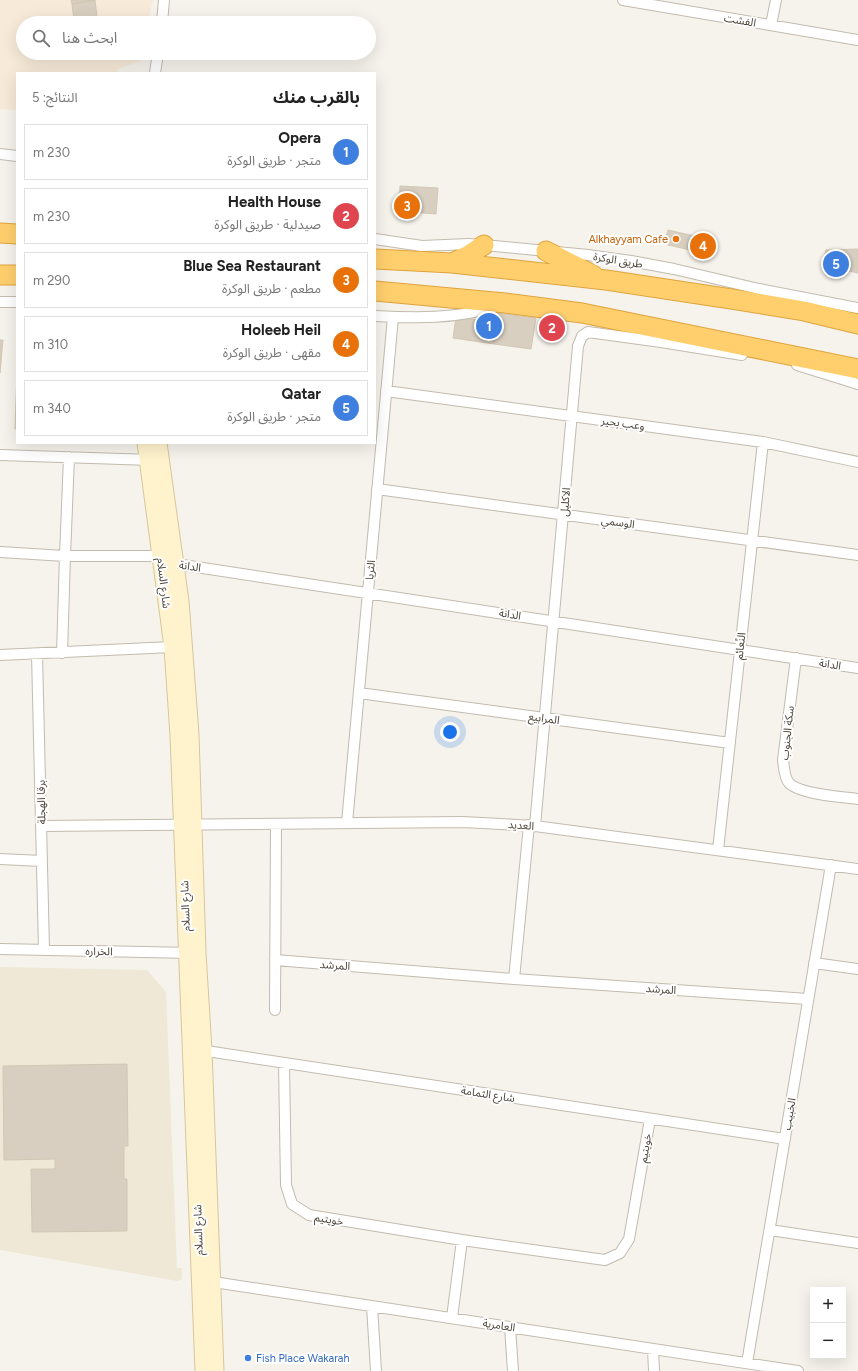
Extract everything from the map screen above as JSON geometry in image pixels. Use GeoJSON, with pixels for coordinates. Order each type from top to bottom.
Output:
{"type":"FeatureCollection","features":[{"type":"Feature","properties":{"kind":"highway"},"geometry":{"type":"LineString","coordinates":[[0,233],[16,234]]}},
{"type":"Feature","properties":{"kind":"highway"},"geometry":{"type":"LineString","coordinates":[[452,263],[484,245]]}},
{"type":"Feature","properties":{"kind":"highway"},"geometry":{"type":"LineString","coordinates":[[546,251],[606,280]]}},
{"type":"Feature","properties":{"kind":"highway","name":"طريق الوكرة"},"geometry":{"type":"LineString","coordinates":[[376,259],[452,263],[606,280],[804,311],[858,324]]}},
{"type":"Feature","properties":{"kind":"highway"},"geometry":{"type":"LineString","coordinates":[[0,275],[16,275]]}},
{"type":"Feature","properties":{"kind":"highway"},"geometry":{"type":"LineString","coordinates":[[376,291],[505,303],[582,313],[858,369]]}},
{"type":"Feature","properties":{"kind":"highway"},"geometry":{"type":"LineString","coordinates":[[645,326],[661,342]]}},
{"type":"Feature","properties":{"kind":"street"},"geometry":{"type":"LineString","coordinates":[[164,16],[167,0]]}},
{"type":"Feature","properties":{"kind":"street","name":"الفشت"},"geometry":{"type":"LineString","coordinates":[[622,0],[858,40]]}},
{"type":"Feature","properties":{"kind":"street"},"geometry":{"type":"LineString","coordinates":[[772,25],[776,0]]}},
{"type":"Feature","properties":{"kind":"street"},"geometry":{"type":"LineString","coordinates":[[155,72],[157,60]]}},
{"type":"Feature","properties":{"kind":"street"},"geometry":{"type":"LineString","coordinates":[[0,154],[16,156]]}},
{"type":"Feature","properties":{"kind":"street","name":"طريق الوكرة"},"geometry":{"type":"LineString","coordinates":[[376,240],[422,246],[468,244],[484,245],[588,255],[674,269],[759,289],[858,308]]}},
{"type":"Feature","properties":{"kind":"street"},"geometry":{"type":"LineString","coordinates":[[0,302],[16,302]]}},
{"type":"Feature","properties":{"kind":"street"},"geometry":{"type":"LineString","coordinates":[[376,316],[453,316],[476,312],[505,303]]}},
{"type":"Feature","properties":{"kind":"street","name":"الثريا"},"geometry":{"type":"LineString","coordinates":[[347,823],[393,317]]}},
{"type":"Feature","properties":{"kind":"street","name":"الاكليل"},"geometry":{"type":"LineString","coordinates":[[532,826],[545,718],[573,417],[578,346],[582,336],[588,332],[738,354],[802,366],[858,384]]}},
{"type":"Feature","properties":{"kind":"street","name":"وعب بحير"},"geometry":{"type":"LineString","coordinates":[[386,391],[763,442],[858,462]]}},
{"type":"Feature","properties":{"kind":"street","name":"النًعائم"},"geometry":{"type":"LineString","coordinates":[[718,850],[763,442]]}},
{"type":"Feature","properties":{"kind":"street","name":"شارع السلام"},"geometry":{"type":"LineString","coordinates":[[146,444],[154,460],[177,563],[185,646],[191,734],[188,825]]}},
{"type":"Feature","properties":{"kind":"street","name":"شارع السلام"},"geometry":{"type":"LineString","coordinates":[[159,444],[154,460],[161,560],[172,647],[188,825],[206,1280],[216,1371]]}},
{"type":"Feature","properties":{"kind":"street"},"geometry":{"type":"LineString","coordinates":[[0,455],[154,460]]}},
{"type":"Feature","properties":{"kind":"street"},"geometry":{"type":"LineString","coordinates":[[62,653],[69,457]]}},
{"type":"Feature","properties":{"kind":"street","name":"الوسمي"},"geometry":{"type":"LineString","coordinates":[[377,489],[858,555]]}},
{"type":"Feature","properties":{"kind":"street","name":"الدانة"},"geometry":{"type":"LineString","coordinates":[[0,552],[161,560],[858,668]]}},
{"type":"Feature","properties":{"kind":"street"},"geometry":{"type":"LineString","coordinates":[[0,655],[172,647]]}},
{"type":"Feature","properties":{"kind":"street","name":"برقا الهجلة"},"geometry":{"type":"LineString","coordinates":[[37,654],[44,950]]}},
{"type":"Feature","properties":{"kind":"street","name":"سكة الجنوب"},"geometry":{"type":"LineString","coordinates":[[796,658],[783,760],[784,772],[789,783],[800,790],[858,799]]}},
{"type":"Feature","properties":{"kind":"street","name":"المرابيع"},"geometry":{"type":"LineString","coordinates":[[359,693],[730,742]]}},
{"type":"Feature","properties":{"kind":"street","name":"العديد"},"geometry":{"type":"LineString","coordinates":[[41,826],[463,822],[532,826],[858,869]]}},
{"type":"Feature","properties":{"kind":"street"},"geometry":{"type":"LineString","coordinates":[[275,1010],[276,824]]}},
{"type":"Feature","properties":{"kind":"street"},"geometry":{"type":"LineString","coordinates":[[514,979],[532,826]]}},
{"type":"Feature","properties":{"kind":"street"},"geometry":{"type":"LineString","coordinates":[[0,859],[42,860]]}},
{"type":"Feature","properties":{"kind":"street","name":"الخبيب"},"geometry":{"type":"LineString","coordinates":[[747,1363],[831,865]]}},
{"type":"Feature","properties":{"kind":"street","name":"الخراره"},"geometry":{"type":"LineString","coordinates":[[0,949],[192,953]]}},
{"type":"Feature","properties":{"kind":"street","name":"المرشد"},"geometry":{"type":"LineString","coordinates":[[275,960],[514,979],[808,999]]}},
{"type":"Feature","properties":{"kind":"street"},"geometry":{"type":"LineString","coordinates":[[814,964],[858,969]]}},
{"type":"Feature","properties":{"kind":"street","name":"شارع الثمامة"},"geometry":{"type":"LineString","coordinates":[[197,1050],[785,1140]]}},
{"type":"Feature","properties":{"kind":"street","name":"خويتيم"},"geometry":{"type":"LineString","coordinates":[[284,1063],[286,1185],[292,1204],[309,1215],[462,1240],[605,1260],[620,1253],[629,1239],[650,1119]]}},
{"type":"Feature","properties":{"kind":"street"},"geometry":{"type":"LineString","coordinates":[[770,1230],[858,1243]]}},
{"type":"Feature","properties":{"kind":"street"},"geometry":{"type":"LineString","coordinates":[[452,1318],[462,1240]]}},
{"type":"Feature","properties":{"kind":"street","name":"شارع السلام"},"geometry":{"type":"LineString","coordinates":[[203,1371],[206,1280]]}},
{"type":"Feature","properties":{"kind":"street","name":"العامرية"},"geometry":{"type":"LineString","coordinates":[[206,1280],[794,1371]]}},
{"type":"Feature","properties":{"kind":"street"},"geometry":{"type":"LineString","coordinates":[[372,1306],[376,1371]]}},
{"type":"Feature","properties":{"kind":"street"},"geometry":{"type":"LineString","coordinates":[[510,1327],[513,1371]]}},
{"type":"Feature","properties":{"kind":"street"},"geometry":{"type":"LineString","coordinates":[[653,1349],[654,1371]]}},
{"type":"Feature","properties":{"kind":"shaded area"},"geometry":{"type":"Polygon","coordinates":[[[0,0],[153,0],[149,16],[16,16],[16,60],[138,60],[138,62],[118,69],[117,72],[16,72],[16,110],[0,109],[0,0]]]}},
{"type":"Feature","properties":{"kind":"shaded area"},"geometry":{"type":"Polygon","coordinates":[[[0,967],[147,970],[166,992],[177,1268],[182,1268],[182,1279],[177,1281],[0,1250],[0,967]]]}},
{"type":"Feature","properties":{"kind":"building"},"geometry":{"type":"Polygon","coordinates":[[[71,0],[95,0],[72,4],[71,0]]]}},
{"type":"Feature","properties":{"kind":"building"},"geometry":{"type":"Polygon","coordinates":[[[95,0],[97,16],[74,16],[72,4],[95,0]]]}},
{"type":"Feature","properties":{"kind":"building"},"geometry":{"type":"Polygon","coordinates":[[[400,186],[438,188],[436,214],[399,211],[400,186]]]}},
{"type":"Feature","properties":{"kind":"building"},"geometry":{"type":"Polygon","coordinates":[[[668,230],[716,241],[712,255],[664,244],[668,230]]]}},
{"type":"Feature","properties":{"kind":"building"},"geometry":{"type":"Polygon","coordinates":[[[858,249],[858,273],[822,265],[826,250],[858,249]]]}},
{"type":"Feature","properties":{"kind":"building"},"geometry":{"type":"Polygon","coordinates":[[[498,313],[536,318],[531,349],[494,344],[498,313]]]}},
{"type":"Feature","properties":{"kind":"building"},"geometry":{"type":"Polygon","coordinates":[[[456,317],[497,322],[494,344],[453,338],[456,317]]]}},
{"type":"Feature","properties":{"kind":"building"},"geometry":{"type":"Polygon","coordinates":[[[548,318],[560,320],[557,338],[545,337],[548,318]]]}},
{"type":"Feature","properties":{"kind":"building"},"geometry":{"type":"Polygon","coordinates":[[[0,340],[3,340],[0,373],[0,340]]]}},
{"type":"Feature","properties":{"kind":"building"},"geometry":{"type":"Polygon","coordinates":[[[16,400],[16,429],[15,429],[16,400]]]}},
{"type":"Feature","properties":{"kind":"building"},"geometry":{"type":"Polygon","coordinates":[[[127,1064],[128,1146],[124,1146],[124,1179],[127,1179],[127,1231],[32,1232],[31,1169],[55,1169],[55,1159],[4,1160],[3,1066],[127,1064]]]}},
{"type":"Feature","properties":{"kind":"place","name":"Blue Sea Restaurant"},"geometry":{"type":"Point","coordinates":[407,206]}},
{"type":"Feature","properties":{"kind":"place","name":"Alkhayyam Cafe"},"geometry":{"type":"Point","coordinates":[676,239]}},
{"type":"Feature","properties":{"kind":"place","name":"Holeeb Heil"},"geometry":{"type":"Point","coordinates":[703,246]}},
{"type":"Feature","properties":{"kind":"place","name":"Qatar"},"geometry":{"type":"Point","coordinates":[836,264]}},
{"type":"Feature","properties":{"kind":"place","name":"Opera"},"geometry":{"type":"Point","coordinates":[489,326]}},
{"type":"Feature","properties":{"kind":"place","name":"Health House"},"geometry":{"type":"Point","coordinates":[552,328]}},
{"type":"Feature","properties":{"kind":"place","name":"Fish Place Wakarah"},"geometry":{"type":"Point","coordinates":[248,1358]}}]}
